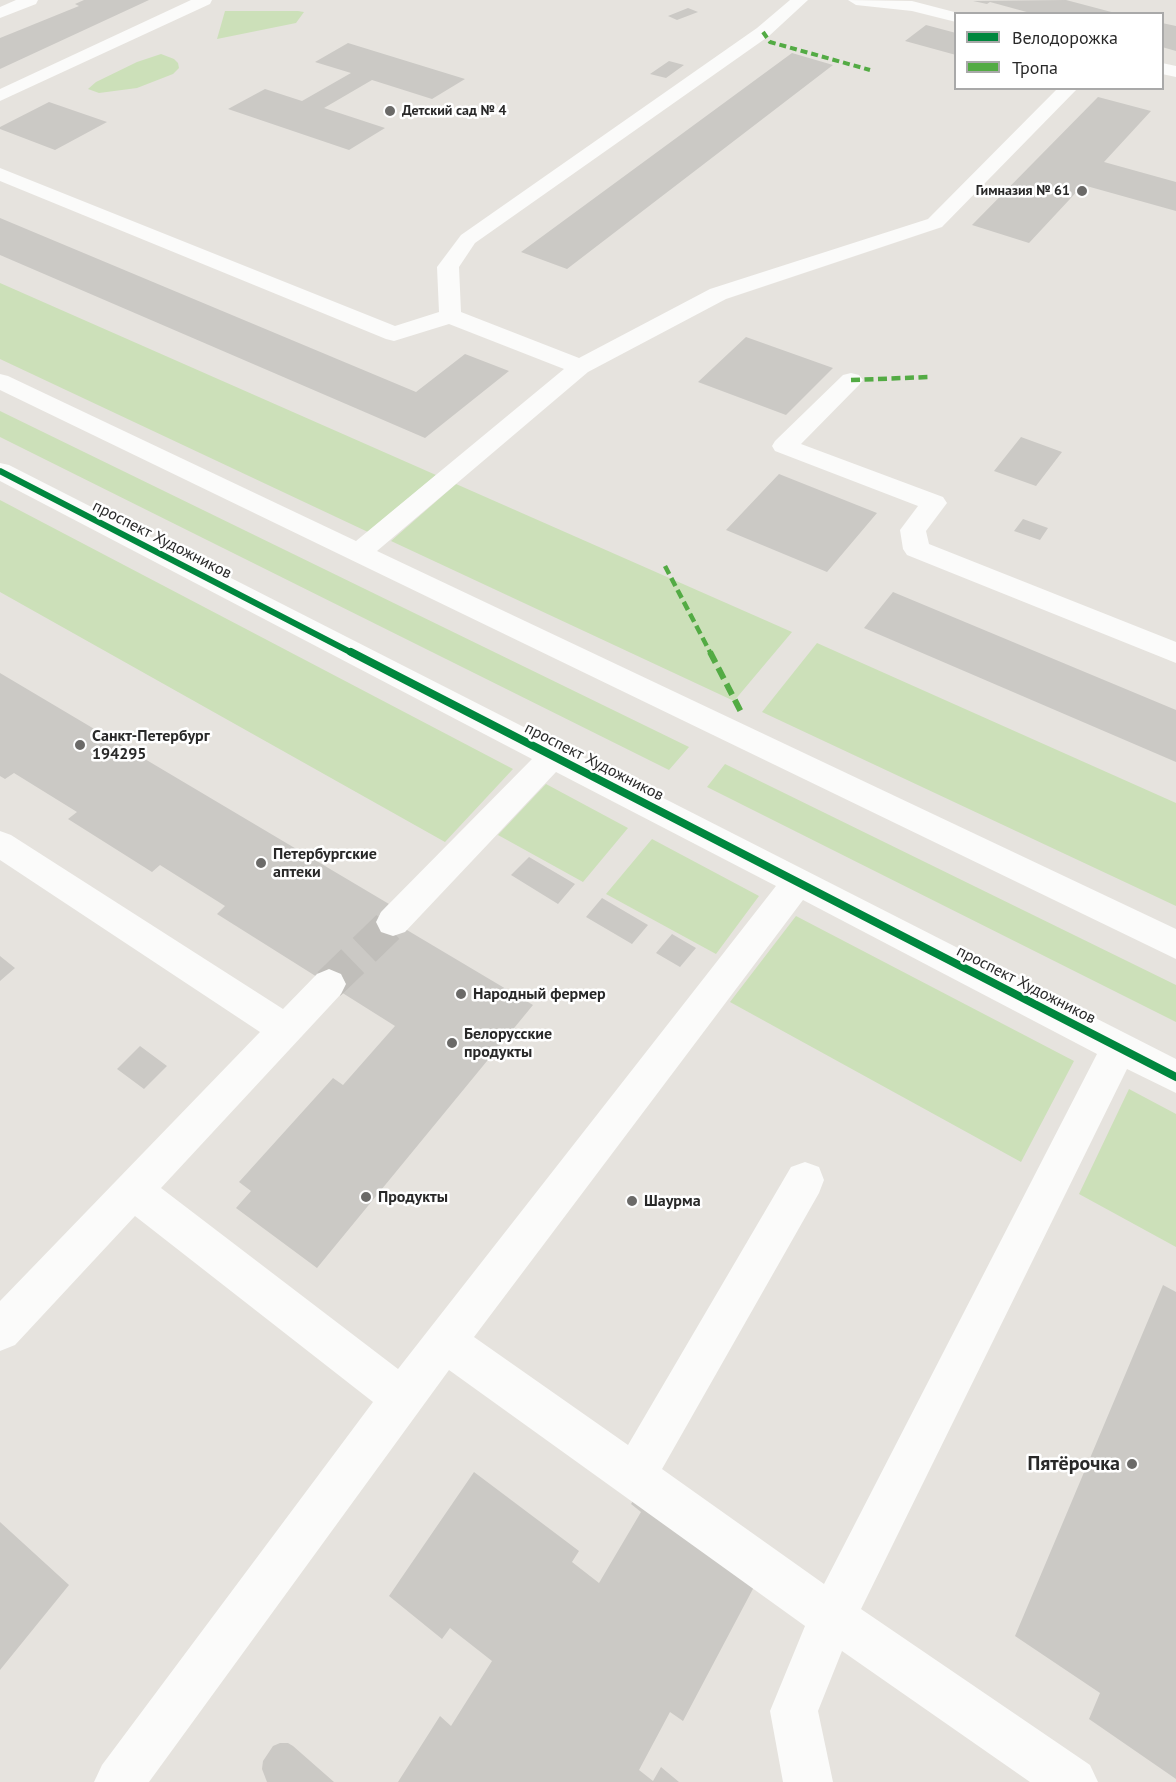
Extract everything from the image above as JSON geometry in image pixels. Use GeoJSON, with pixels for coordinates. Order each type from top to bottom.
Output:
{"type":"FeatureCollection","features":[{"type":"Feature","properties":{"kind":"street"},"geometry":{"type":"LineString","coordinates":[[0,13],[30,0]]}},
{"type":"Feature","properties":{"kind":"street"},"geometry":{"type":"LineString","coordinates":[[0,96],[204,0]]}},
{"type":"Feature","properties":{"kind":"street"},"geometry":{"type":"LineString","coordinates":[[450,316],[448,267],[468,239],[763,32],[800,0]]}},
{"type":"Feature","properties":{"kind":"street"},"geometry":{"type":"LineString","coordinates":[[856,0],[895,2],[954,16]]}},
{"type":"Feature","properties":{"kind":"street"},"geometry":{"type":"LineString","coordinates":[[358,553],[580,367],[718,294],[934,223],[1067,90]]}},
{"type":"Feature","properties":{"kind":"street"},"geometry":{"type":"LineString","coordinates":[[0,174],[394,334],[450,316],[580,367]]}},
{"type":"Feature","properties":{"kind":"street"},"geometry":{"type":"LineString","coordinates":[[851,380],[784,446],[934,503],[913,530],[916,549],[1176,654]]}},
{"type":"Feature","properties":{"kind":"street"},"geometry":{"type":"LineString","coordinates":[[0,381],[1176,945]]}},
{"type":"Feature","properties":{"kind":"street","name":"проспект Художников"},"geometry":{"type":"LineString","coordinates":[[0,471],[1176,1077]]}},
{"type":"Feature","properties":{"kind":"street"},"geometry":{"type":"LineString","coordinates":[[393,922],[553,756]]}},
{"type":"Feature","properties":{"kind":"street"},"geometry":{"type":"LineString","coordinates":[[0,844],[286,1030]]}},
{"type":"Feature","properties":{"kind":"street"},"geometry":{"type":"LineString","coordinates":[[119,1782],[444,1341],[798,882]]}},
{"type":"Feature","properties":{"kind":"street"},"geometry":{"type":"LineString","coordinates":[[0,1330],[329,984]]}},
{"type":"Feature","properties":{"kind":"street"},"geometry":{"type":"LineString","coordinates":[[808,1782],[794,1712],[832,1617],[1119,1048]]}},
{"type":"Feature","properties":{"kind":"street"},"geometry":{"type":"LineString","coordinates":[[634,1476],[806,1180]]}},
{"type":"Feature","properties":{"kind":"street"},"geometry":{"type":"LineString","coordinates":[[134,1191],[402,1398]]}},
{"type":"Feature","properties":{"kind":"street"},"geometry":{"type":"LineString","coordinates":[[444,1341],[832,1617],[1073,1782]]}},
{"type":"Feature","properties":{"kind":"green space"},"geometry":{"type":"Polygon","coordinates":[[[225,11],[304,12],[296,23],[217,39],[225,11]]]}},
{"type":"Feature","properties":{"kind":"green space"},"geometry":{"type":"Polygon","coordinates":[[[161,54],[178,63],[179,68],[173,74],[137,88],[99,93],[88,89],[96,82],[137,62],[161,54]]]}},
{"type":"Feature","properties":{"kind":"green space"},"geometry":{"type":"Polygon","coordinates":[[[0,283],[436,475],[368,532],[0,359],[0,283]]]}},
{"type":"Feature","properties":{"kind":"green space"},"geometry":{"type":"Polygon","coordinates":[[[0,411],[689,747],[669,770],[0,437],[0,411]]]}},
{"type":"Feature","properties":{"kind":"green space"},"geometry":{"type":"Polygon","coordinates":[[[456,484],[792,632],[734,701],[391,541],[456,484]]]}},
{"type":"Feature","properties":{"kind":"green space"},"geometry":{"type":"Polygon","coordinates":[[[0,500],[513,769],[445,842],[0,592],[0,500]]]}},
{"type":"Feature","properties":{"kind":"green space"},"geometry":{"type":"Polygon","coordinates":[[[817,643],[1176,803],[1176,906],[762,712],[817,643]]]}},
{"type":"Feature","properties":{"kind":"green space"},"geometry":{"type":"Polygon","coordinates":[[[725,764],[1176,985],[1176,1022],[707,787],[725,764]]]}},
{"type":"Feature","properties":{"kind":"green space"},"geometry":{"type":"Polygon","coordinates":[[[546,784],[628,828],[583,882],[498,835],[546,784]]]}},
{"type":"Feature","properties":{"kind":"green space"},"geometry":{"type":"Polygon","coordinates":[[[652,839],[759,896],[716,954],[606,894],[652,839]]]}},
{"type":"Feature","properties":{"kind":"green space"},"geometry":{"type":"Polygon","coordinates":[[[796,916],[1074,1061],[1021,1162],[730,1002],[796,916]]]}},
{"type":"Feature","properties":{"kind":"green space"},"geometry":{"type":"Polygon","coordinates":[[[1129,1089],[1176,1114],[1176,1247],[1079,1194],[1129,1089]]]}},
{"type":"Feature","properties":{"kind":"building"},"geometry":{"type":"Polygon","coordinates":[[[84,0],[149,0],[0,69],[0,38],[79,6],[75,4],[84,0]]]}},
{"type":"Feature","properties":{"kind":"building"},"geometry":{"type":"Polygon","coordinates":[[[1066,0],[1111,12],[1027,12],[990,2],[987,4],[973,1],[1066,0]]]}},
{"type":"Feature","properties":{"kind":"building"},"geometry":{"type":"Polygon","coordinates":[[[688,8],[698,12],[677,20],[668,16],[688,8]]]}},
{"type":"Feature","properties":{"kind":"building"},"geometry":{"type":"Polygon","coordinates":[[[1164,23],[1176,26],[1176,51],[1164,48],[1164,23]]]}},
{"type":"Feature","properties":{"kind":"building"},"geometry":{"type":"Polygon","coordinates":[[[926,25],[954,32],[954,54],[905,41],[926,25]]]}},
{"type":"Feature","properties":{"kind":"building"},"geometry":{"type":"Polygon","coordinates":[[[348,43],[465,79],[432,99],[372,80],[324,108],[385,128],[349,150],[228,109],[265,89],[302,101],[351,73],[315,62],[348,43]]]}},
{"type":"Feature","properties":{"kind":"building"},"geometry":{"type":"Polygon","coordinates":[[[792,53],[833,65],[567,269],[521,252],[792,53]]]}},
{"type":"Feature","properties":{"kind":"building"},"geometry":{"type":"Polygon","coordinates":[[[669,61],[684,65],[666,78],[650,74],[669,61]]]}},
{"type":"Feature","properties":{"kind":"building"},"geometry":{"type":"Polygon","coordinates":[[[1098,97],[1151,111],[1104,162],[1176,182],[1176,211],[1083,185],[1029,243],[972,225],[1098,97]]]}},
{"type":"Feature","properties":{"kind":"building"},"geometry":{"type":"Polygon","coordinates":[[[49,102],[107,122],[55,150],[0,129],[49,102]]]}},
{"type":"Feature","properties":{"kind":"building"},"geometry":{"type":"Polygon","coordinates":[[[0,218],[416,392],[465,354],[509,371],[425,438],[0,255],[0,218]]]}},
{"type":"Feature","properties":{"kind":"building"},"geometry":{"type":"Polygon","coordinates":[[[746,337],[833,368],[786,415],[698,382],[746,337]]]}},
{"type":"Feature","properties":{"kind":"building"},"geometry":{"type":"Polygon","coordinates":[[[1021,437],[1062,452],[1036,486],[994,471],[1021,437]]]}},
{"type":"Feature","properties":{"kind":"building"},"geometry":{"type":"Polygon","coordinates":[[[779,474],[877,513],[827,572],[726,530],[779,474]]]}},
{"type":"Feature","properties":{"kind":"building"},"geometry":{"type":"Polygon","coordinates":[[[1023,519],[1048,528],[1040,540],[1014,531],[1023,519]]]}},
{"type":"Feature","properties":{"kind":"building"},"geometry":{"type":"Polygon","coordinates":[[[893,592],[1176,710],[1176,762],[864,628],[893,592]]]}},
{"type":"Feature","properties":{"kind":"building"},"geometry":{"type":"Polygon","coordinates":[[[0,673],[389,904],[380,914],[533,1005],[317,1268],[236,1208],[251,1191],[239,1182],[333,1078],[343,1085],[395,1026],[217,914],[225,906],[160,865],[152,872],[68,819],[77,812],[14,773],[5,779],[0,776],[0,673]]]}},
{"type":"Feature","properties":{"kind":"building"},"geometry":{"type":"Polygon","coordinates":[[[529,857],[575,884],[558,904],[511,875],[529,857]]]}},
{"type":"Feature","properties":{"kind":"building"},"geometry":{"type":"Polygon","coordinates":[[[602,898],[648,925],[632,944],[586,917],[602,898]]]}},
{"type":"Feature","properties":{"kind":"building"},"geometry":{"type":"Polygon","coordinates":[[[672,934],[696,948],[680,967],[656,953],[672,934]]]}},
{"type":"Feature","properties":{"kind":"building"},"geometry":{"type":"Polygon","coordinates":[[[0,956],[15,968],[0,981],[0,956]]]}},
{"type":"Feature","properties":{"kind":"building"},"geometry":{"type":"Polygon","coordinates":[[[140,1046],[167,1066],[144,1089],[117,1069],[140,1046]]]}},
{"type":"Feature","properties":{"kind":"building","name":"Пятёрочка"},"geometry":{"type":"Polygon","coordinates":[[[1163,1285],[1176,1292],[1176,1779],[1089,1719],[1100,1693],[1015,1636],[1163,1285]]]}},
{"type":"Feature","properties":{"kind":"building"},"geometry":{"type":"Polygon","coordinates":[[[474,1472],[579,1551],[572,1562],[599,1583],[641,1512],[631,1504],[635,1498],[755,1585],[683,1721],[670,1712],[639,1770],[653,1781],[661,1767],[679,1782],[398,1782],[440,1716],[451,1726],[492,1661],[450,1628],[442,1639],[389,1596],[474,1472]]]}},
{"type":"Feature","properties":{"kind":"building"},"geometry":{"type":"Polygon","coordinates":[[[0,1522],[69,1585],[0,1670],[0,1522]]]}},
{"type":"Feature","properties":{"kind":"building"},"geometry":{"type":"Polygon","coordinates":[[[280,1743],[293,1746],[334,1782],[267,1782],[262,1769],[263,1761],[273,1746],[280,1743]]]}},
{"type":"Feature","properties":{"kind":"tunnel"},"geometry":{"type":"LineString","coordinates":[[329,984],[393,922]]}},
{"type":"Feature","properties":{"kind":"marked path"},"geometry":{"type":"LineString","coordinates":[[763,32],[770,42],[870,70]]}},
{"type":"Feature","properties":{"kind":"marked path"},"geometry":{"type":"LineString","coordinates":[[851,380],[930,377]]}},
{"type":"Feature","properties":{"kind":"marked path"},"geometry":{"type":"LineString","coordinates":[[665,566],[741,712]]}},
{"type":"Feature","properties":{"kind":"cycle path"},"geometry":{"type":"LineString","coordinates":[[0,471],[1176,1077]]}},
{"type":"Feature","properties":{"kind":"place","name":"Детский сад № 4"},"geometry":{"type":"Point","coordinates":[390,111]}},
{"type":"Feature","properties":{"kind":"place","name":"Гимназия № 61"},"geometry":{"type":"Point","coordinates":[1082,191]}},
{"type":"Feature","properties":{"kind":"place","name":"Санкт-Петербург 194295"},"geometry":{"type":"Point","coordinates":[80,745]}},
{"type":"Feature","properties":{"kind":"place","name":"Петербургские аптеки"},"geometry":{"type":"Point","coordinates":[261,863]}},
{"type":"Feature","properties":{"kind":"place","name":"Народный фермер"},"geometry":{"type":"Point","coordinates":[461,994]}},
{"type":"Feature","properties":{"kind":"place","name":"Белорусские продукты"},"geometry":{"type":"Point","coordinates":[452,1043]}},
{"type":"Feature","properties":{"kind":"place","name":"Продукты"},"geometry":{"type":"Point","coordinates":[366,1197]}},
{"type":"Feature","properties":{"kind":"place","name":"Шаурма"},"geometry":{"type":"Point","coordinates":[632,1201]}},
{"type":"Feature","properties":{"kind":"place","name":"Пятёрочка"},"geometry":{"type":"Point","coordinates":[1132,1464]}}]}
